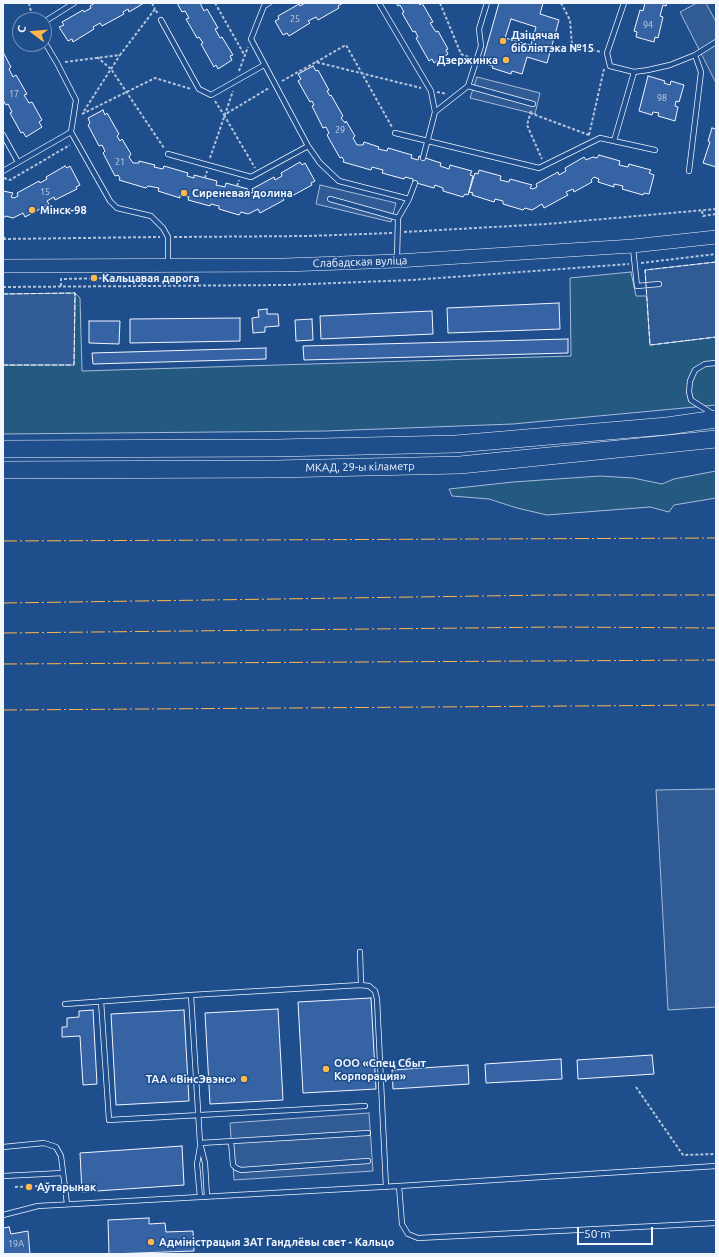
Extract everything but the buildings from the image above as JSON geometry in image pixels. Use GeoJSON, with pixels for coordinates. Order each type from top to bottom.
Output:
{"type":"FeatureCollection","features":[{"type":"Feature","properties":{"kind":"highway","name":"МКАД, 29-ы кіламетр"},"geometry":{"type":"LineString","coordinates":[[3,449],[277,448],[456,444],[666,426],[716,419]]}},
{"type":"Feature","properties":{"kind":"highway","name":"МКАД, 29-ы кіламетр"},"geometry":{"type":"LineString","coordinates":[[3,470],[275,469],[460,465],[716,439]]}},
{"type":"Feature","properties":{"kind":"main road","name":"Слабадская вуліца"},"geometry":{"type":"LineString","coordinates":[[3,266],[168,264],[285,265],[397,261],[633,246],[716,237]]}},
{"type":"Feature","properties":{"kind":"lane"},"geometry":{"type":"LineString","coordinates":[[52,17],[74,3]]}},
{"type":"Feature","properties":{"kind":"lane"},"geometry":{"type":"LineString","coordinates":[[269,3],[264,6],[251,38],[308,146],[320,163],[339,181],[409,199]]}},
{"type":"Feature","properties":{"kind":"lane"},"geometry":{"type":"LineString","coordinates":[[379,3],[431,90],[435,112],[429,142],[423,158]]}},
{"type":"Feature","properties":{"kind":"lane"},"geometry":{"type":"LineString","coordinates":[[435,112],[468,86],[481,46],[480,29],[487,3]]}},
{"type":"Feature","properties":{"kind":"lane"},"geometry":{"type":"LineString","coordinates":[[624,3],[622,13],[607,53],[610,66],[634,72],[648,70],[670,65],[695,55],[716,42]]}},
{"type":"Feature","properties":{"kind":"lane"},"geometry":{"type":"LineString","coordinates":[[161,20],[199,89],[211,95],[264,65]]}},
{"type":"Feature","properties":{"kind":"lane"},"geometry":{"type":"LineString","coordinates":[[50,52],[76,100],[71,132],[76,142],[110,201],[117,208],[151,216],[163,228],[168,237],[168,264]]}},
{"type":"Feature","properties":{"kind":"lane"},"geometry":{"type":"LineString","coordinates":[[689,171],[701,72],[695,55]]}},
{"type":"Feature","properties":{"kind":"lane"},"geometry":{"type":"LineString","coordinates":[[614,140],[634,72]]}},
{"type":"Feature","properties":{"kind":"lane"},"geometry":{"type":"LineString","coordinates":[[468,86],[533,104]]}},
{"type":"Feature","properties":{"kind":"lane"},"geometry":{"type":"LineString","coordinates":[[3,171],[71,132]]}},
{"type":"Feature","properties":{"kind":"lane"},"geometry":{"type":"LineString","coordinates":[[395,133],[539,168],[600,138],[655,150]]}},
{"type":"Feature","properties":{"kind":"lane"},"geometry":{"type":"LineString","coordinates":[[3,135],[18,162]]}},
{"type":"Feature","properties":{"kind":"lane"},"geometry":{"type":"LineString","coordinates":[[168,154],[251,177],[308,146]]}},
{"type":"Feature","properties":{"kind":"lane"},"geometry":{"type":"LineString","coordinates":[[397,261],[398,218],[409,199],[415,182]]}},
{"type":"Feature","properties":{"kind":"lane"},"geometry":{"type":"LineString","coordinates":[[330,199],[398,218]]}},
{"type":"Feature","properties":{"kind":"lane"},"geometry":{"type":"LineString","coordinates":[[633,246],[638,286],[659,284]]}},
{"type":"Feature","properties":{"kind":"lane"},"geometry":{"type":"LineString","coordinates":[[716,363],[705,364],[695,370],[690,381],[689,392],[691,400],[701,408],[716,415]]}},
{"type":"Feature","properties":{"kind":"lane"},"geometry":{"type":"LineString","coordinates":[[360,952],[361,985]]}},
{"type":"Feature","properties":{"kind":"lane"},"geometry":{"type":"LineString","coordinates":[[65,1004],[191,995],[361,985],[369,986],[375,991],[377,999],[386,1187]]}},
{"type":"Feature","properties":{"kind":"lane"},"geometry":{"type":"LineString","coordinates":[[191,995],[199,1115],[200,1143],[198,1164],[200,1197]]}},
{"type":"Feature","properties":{"kind":"lane"},"geometry":{"type":"LineString","coordinates":[[101,1002],[109,1120],[365,1106]]}},
{"type":"Feature","properties":{"kind":"lane"},"geometry":{"type":"LineString","coordinates":[[200,1143],[368,1133]]}},
{"type":"Feature","properties":{"kind":"lane"},"geometry":{"type":"LineString","coordinates":[[231,1141],[233,1165],[241,1170],[368,1161]]}},
{"type":"Feature","properties":{"kind":"lane"},"geometry":{"type":"LineString","coordinates":[[3,1147],[44,1143],[53,1145],[59,1150],[67,1204]]}},
{"type":"Feature","properties":{"kind":"lane"},"geometry":{"type":"LineString","coordinates":[[200,1143],[205,1163],[207,1197]]}},
{"type":"Feature","properties":{"kind":"lane"},"geometry":{"type":"LineString","coordinates":[[3,1215],[38,1206],[67,1204],[386,1187],[716,1166]]}},
{"type":"Feature","properties":{"kind":"lane"},"geometry":{"type":"LineString","coordinates":[[3,1176],[63,1173]]}},
{"type":"Feature","properties":{"kind":"lane"},"geometry":{"type":"LineString","coordinates":[[399,1186],[402,1224],[408,1234],[418,1238],[716,1223]]}},
{"type":"Feature","properties":{"kind":"path"},"geometry":{"type":"LineString","coordinates":[[152,3],[161,20]]}},
{"type":"Feature","properties":{"kind":"path"},"geometry":{"type":"LineString","coordinates":[[208,164],[245,56],[215,3]]}},
{"type":"Feature","properties":{"kind":"path"},"geometry":{"type":"LineString","coordinates":[[440,3],[460,54],[477,59]]}},
{"type":"Feature","properties":{"kind":"path"},"geometry":{"type":"LineString","coordinates":[[561,3],[570,20],[572,46],[607,53],[586,146]]}},
{"type":"Feature","properties":{"kind":"path"},"geometry":{"type":"LineString","coordinates":[[71,132],[120,55],[155,9]]}},
{"type":"Feature","properties":{"kind":"path"},"geometry":{"type":"LineString","coordinates":[[224,115],[275,84],[346,45],[395,133]]}},
{"type":"Feature","properties":{"kind":"path"},"geometry":{"type":"LineString","coordinates":[[57,63],[120,55]]}},
{"type":"Feature","properties":{"kind":"path"},"geometry":{"type":"LineString","coordinates":[[96,57],[111,69],[168,154]]}},
{"type":"Feature","properties":{"kind":"path"},"geometry":{"type":"LineString","coordinates":[[316,62],[362,75],[454,96]]}},
{"type":"Feature","properties":{"kind":"path"},"geometry":{"type":"LineString","coordinates":[[83,112],[155,78],[211,95],[258,173]]}},
{"type":"Feature","properties":{"kind":"path"},"geometry":{"type":"LineString","coordinates":[[533,104],[527,125],[545,165]]}},
{"type":"Feature","properties":{"kind":"path"},"geometry":{"type":"LineString","coordinates":[[530,113],[589,135]]}},
{"type":"Feature","properties":{"kind":"path"},"geometry":{"type":"LineString","coordinates":[[3,178],[10,180],[76,142]]}},
{"type":"Feature","properties":{"kind":"path"},"geometry":{"type":"LineString","coordinates":[[205,178],[207,171]]}},
{"type":"Feature","properties":{"kind":"path"},"geometry":{"type":"LineString","coordinates":[[4,238],[308,236],[508,227],[716,209]]}},
{"type":"Feature","properties":{"kind":"path"},"geometry":{"type":"LineString","coordinates":[[702,211],[703,216],[716,214]]}},
{"type":"Feature","properties":{"kind":"path"},"geometry":{"type":"LineString","coordinates":[[3,287],[285,285],[431,280],[636,264],[716,254]]}},
{"type":"Feature","properties":{"kind":"path"},"geometry":{"type":"LineString","coordinates":[[61,286],[61,279],[122,278]]}},
{"type":"Feature","properties":{"kind":"path"},"geometry":{"type":"LineString","coordinates":[[136,278],[142,278],[142,285]]}},
{"type":"Feature","properties":{"kind":"path"},"geometry":{"type":"LineString","coordinates":[[636,1087],[683,1155],[716,1154]]}},
{"type":"Feature","properties":{"kind":"path"},"geometry":{"type":"LineString","coordinates":[[15,1187],[38,1186]]}},
{"type":"Feature","properties":{"kind":"shaded area"},"geometry":{"type":"Polygon","coordinates":[[[697,3],[706,3],[716,22],[716,83],[680,12],[697,3]]]}},
{"type":"Feature","properties":{"kind":"shaded area"},"geometry":{"type":"Polygon","coordinates":[[[477,77],[540,93],[535,114],[470,98],[477,77]]]}},
{"type":"Feature","properties":{"kind":"shaded area"},"geometry":{"type":"Polygon","coordinates":[[[320,185],[396,203],[391,222],[316,204],[320,185]]]}},
{"type":"Feature","properties":{"kind":"shaded area"},"geometry":{"type":"Polygon","coordinates":[[[716,262],[716,337],[650,345],[645,270],[716,262]]]}},
{"type":"Feature","properties":{"kind":"shaded area"},"geometry":{"type":"Polygon","coordinates":[[[631,272],[636,296],[647,296],[650,345],[716,337],[716,405],[513,424],[326,431],[3,434],[3,365],[74,364],[75,293],[80,298],[82,371],[571,356],[570,278],[631,272]]]}},
{"type":"Feature","properties":{"kind":"shaded area"},"geometry":{"type":"Polygon","coordinates":[[[75,293],[74,365],[3,365],[3,294],[75,293]]]}},
{"type":"Feature","properties":{"kind":"shaded area"},"geometry":{"type":"Polygon","coordinates":[[[716,471],[716,498],[674,505],[669,512],[650,507],[547,515],[517,508],[489,499],[452,496],[449,489],[513,482],[600,476],[633,478],[662,484],[674,479],[716,471]]]}},
{"type":"Feature","properties":{"kind":"shaded area"},"geometry":{"type":"Polygon","coordinates":[[[716,789],[716,1007],[668,1010],[656,790],[716,789]]]}},
{"type":"Feature","properties":{"kind":"shaded area"},"geometry":{"type":"Polygon","coordinates":[[[369,1113],[373,1171],[234,1180],[230,1123],[369,1113]]]}},
{"type":"Feature","properties":{"kind":"fence"},"geometry":{"type":"LineString","coordinates":[[716,262],[645,270],[650,345],[716,337]]}},
{"type":"Feature","properties":{"kind":"fence"},"geometry":{"type":"LineString","coordinates":[[3,294],[75,293],[74,365],[3,365]]}},
{"type":"Feature","properties":{"kind":"power"},"geometry":{"type":"LineString","coordinates":[[3,541],[716,538]]}},
{"type":"Feature","properties":{"kind":"power"},"geometry":{"type":"LineString","coordinates":[[3,603],[550,595],[716,595]]}},
{"type":"Feature","properties":{"kind":"power"},"geometry":{"type":"LineString","coordinates":[[3,633],[557,627],[716,628]]}},
{"type":"Feature","properties":{"kind":"power"},"geometry":{"type":"LineString","coordinates":[[3,664],[716,660]]}},
{"type":"Feature","properties":{"kind":"power"},"geometry":{"type":"LineString","coordinates":[[3,710],[716,705]]}},
{"type":"Feature","properties":{"kind":"place","name":"Дзіцячая бібліятэка №15"},"geometry":{"type":"Point","coordinates":[503,41]}},
{"type":"Feature","properties":{"kind":"place","name":"Дзержинка"},"geometry":{"type":"Point","coordinates":[506,60]}},
{"type":"Feature","properties":{"kind":"place","name":"Сиреневая долина"},"geometry":{"type":"Point","coordinates":[184,193]}},
{"type":"Feature","properties":{"kind":"place","name":"Мінск-98"},"geometry":{"type":"Point","coordinates":[32,210]}},
{"type":"Feature","properties":{"kind":"place","name":"Кальцавая дарога"},"geometry":{"type":"Point","coordinates":[94,278]}},
{"type":"Feature","properties":{"kind":"place","name":"ООО «Спец Сбыт Корпорация»"},"geometry":{"type":"Point","coordinates":[326,1069]}},
{"type":"Feature","properties":{"kind":"place","name":"ТАА «ВінсЭвэнс»"},"geometry":{"type":"Point","coordinates":[244,1079]}},
{"type":"Feature","properties":{"kind":"place","name":"Аўтарынак"},"geometry":{"type":"Point","coordinates":[29,1187]}},
{"type":"Feature","properties":{"kind":"place","name":"Адміністрацыя ЗАТ Гандлёвы свет - Кальцо"},"geometry":{"type":"Point","coordinates":[151,1242]}}]}
